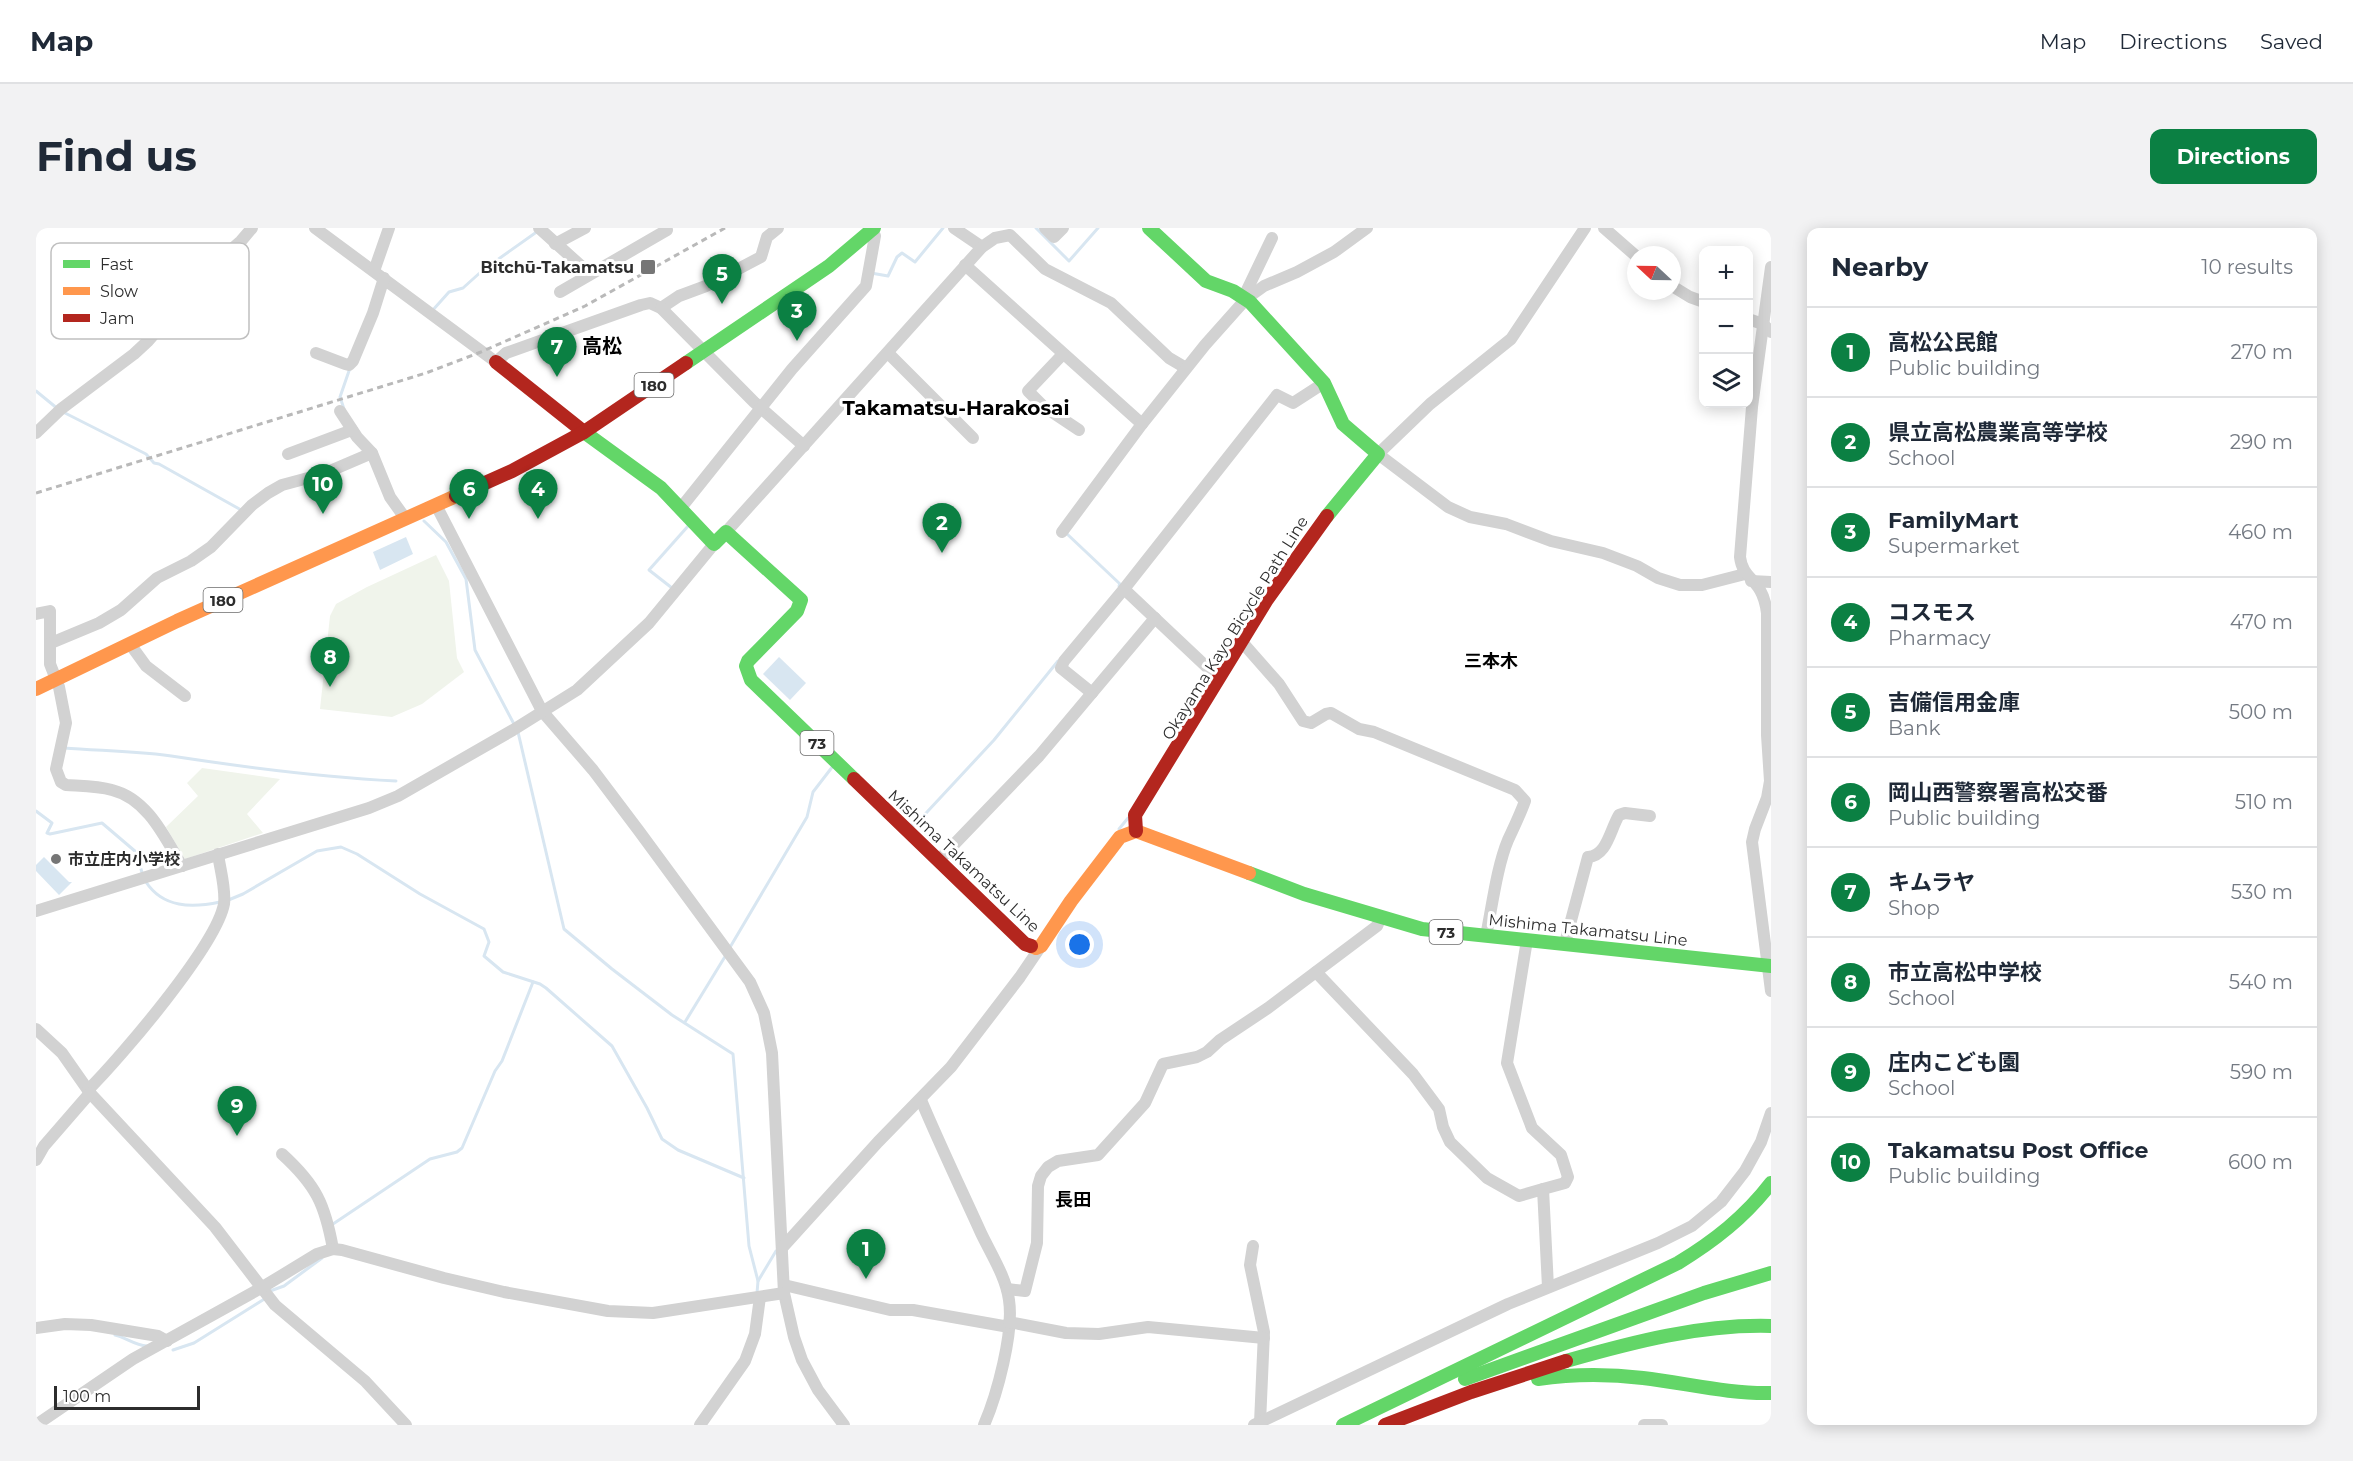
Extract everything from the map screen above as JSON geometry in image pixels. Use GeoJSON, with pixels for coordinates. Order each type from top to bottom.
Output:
{"type":"FeatureCollection","features":[{"type":"Feature","properties":{"kind":"main road"},"geometry":{"type":"LineString","coordinates":[[1149,228],[1206,281],[1245,296],[1324,382],[1343,424],[1376,452]]}},
{"type":"Feature","properties":{"kind":"main road","name":"180"},"geometry":{"type":"LineString","coordinates":[[36,689],[512,471],[584,432],[829,266],[873,229]]}},
{"type":"Feature","properties":{"kind":"main road"},"geometry":{"type":"LineString","coordinates":[[496,362],[584,432],[661,488],[714,544],[726,532]]}},
{"type":"Feature","properties":{"kind":"main road","name":"Okayama Kayo Bicycle Path Line"},"geometry":{"type":"LineString","coordinates":[[1136,831],[1135,815],[1171,762],[1217,675],[1242,642],[1313,533],[1376,452]]}},
{"type":"Feature","properties":{"kind":"main road","name":"Mishima Takamatsu Line"},"geometry":{"type":"LineString","coordinates":[[726,532],[801,600],[797,611],[748,660],[746,666],[752,680],[1025,944],[1036,947],[1120,837],[1136,831],[1304,894],[1422,928],[1769,966]]}},
{"type":"Feature","properties":{"kind":"main road"},"geometry":{"type":"LineString","coordinates":[[1344,1425],[1686,1258],[1733,1226],[1748,1212],[1771,1183]]}},
{"type":"Feature","properties":{"kind":"main road"},"geometry":{"type":"LineString","coordinates":[[1344,1425],[1485,1371],[1704,1293],[1771,1273]]}},
{"type":"Feature","properties":{"kind":"main road"},"geometry":{"type":"LineString","coordinates":[[1385,1425],[1526,1372],[1637,1342],[1708,1328],[1771,1326]]}},
{"type":"Feature","properties":{"kind":"main road"},"geometry":{"type":"LineString","coordinates":[[1416,1412],[1507,1385],[1572,1375],[1614,1376],[1726,1391],[1771,1393]]}},
{"type":"Feature","properties":{"kind":"street"},"geometry":{"type":"LineString","coordinates":[[239,243],[252,228]]}},
{"type":"Feature","properties":{"kind":"street"},"geometry":{"type":"LineString","coordinates":[[315,228],[377,271],[496,362],[506,353],[650,303],[661,308],[704,352],[804,446]]}},
{"type":"Feature","properties":{"kind":"street"},"geometry":{"type":"LineString","coordinates":[[316,353],[349,365],[353,361],[370,322],[377,271],[389,228]]}},
{"type":"Feature","properties":{"kind":"street"},"geometry":{"type":"LineString","coordinates":[[555,244],[585,228]]}},
{"type":"Feature","properties":{"kind":"street"},"geometry":{"type":"LineString","coordinates":[[560,292],[667,230],[666,228]]}},
{"type":"Feature","properties":{"kind":"street"},"geometry":{"type":"LineString","coordinates":[[661,308],[679,296],[706,286],[761,256],[767,237],[778,228]]}},
{"type":"Feature","properties":{"kind":"street"},"geometry":{"type":"LineString","coordinates":[[954,228],[981,247]]}},
{"type":"Feature","properties":{"kind":"street"},"geometry":{"type":"LineString","coordinates":[[1045,228],[1054,237],[1063,228]]}},
{"type":"Feature","properties":{"kind":"street"},"geometry":{"type":"LineString","coordinates":[[1245,296],[1334,252],[1367,228]]}},
{"type":"Feature","properties":{"kind":"street"},"geometry":{"type":"LineString","coordinates":[[1585,228],[1511,339],[1430,404],[1376,452],[1460,514],[1506,524],[1551,541],[1611,556],[1668,582],[1692,586],[1748,578],[1771,582]]}},
{"type":"Feature","properties":{"kind":"street"},"geometry":{"type":"LineString","coordinates":[[1604,228],[1627,248]]}},
{"type":"Feature","properties":{"kind":"street"},"geometry":{"type":"LineString","coordinates":[[540,229],[590,274]]}},
{"type":"Feature","properties":{"kind":"street"},"geometry":{"type":"LineString","coordinates":[[680,509],[762,407],[866,286],[875,236],[873,229]]}},
{"type":"Feature","properties":{"kind":"street"},"geometry":{"type":"LineString","coordinates":[[726,532],[981,247],[995,238],[1013,232],[1045,269],[1111,303],[1169,358],[1184,367]]}},
{"type":"Feature","properties":{"kind":"street"},"geometry":{"type":"LineString","coordinates":[[1064,530],[1140,422],[1245,296],[1272,238]]}},
{"type":"Feature","properties":{"kind":"street"},"geometry":{"type":"LineString","coordinates":[[965,265],[1140,422]]}},
{"type":"Feature","properties":{"kind":"street"},"geometry":{"type":"LineString","coordinates":[[1771,267],[1767,328],[1752,407],[1740,558],[1748,578],[1763,597],[1768,621],[1767,735],[1770,781],[1767,808],[1752,842],[1771,992]]}},
{"type":"Feature","properties":{"kind":"street"},"geometry":{"type":"LineString","coordinates":[[1681,292],[1699,300]]}},
{"type":"Feature","properties":{"kind":"street"},"geometry":{"type":"LineString","coordinates":[[1753,321],[1767,328]]}},
{"type":"Feature","properties":{"kind":"street"},"geometry":{"type":"LineString","coordinates":[[36,433],[60,410],[129,358],[150,339]]}},
{"type":"Feature","properties":{"kind":"street"},"geometry":{"type":"LineString","coordinates":[[888,353],[973,438]]}},
{"type":"Feature","properties":{"kind":"street"},"geometry":{"type":"LineString","coordinates":[[1063,354],[1028,391],[1043,406],[1078,430]]}},
{"type":"Feature","properties":{"kind":"street"},"geometry":{"type":"LineString","coordinates":[[1092,693],[1061,668],[1064,661],[1124,589],[1277,395],[1293,403],[1324,382]]}},
{"type":"Feature","properties":{"kind":"street"},"geometry":{"type":"LineString","coordinates":[[340,411],[373,457],[390,497],[412,516]]}},
{"type":"Feature","properties":{"kind":"street"},"geometry":{"type":"LineString","coordinates":[[288,454],[352,430]]}},
{"type":"Feature","properties":{"kind":"street"},"geometry":{"type":"LineString","coordinates":[[51,643],[99,623],[121,610],[157,578],[191,561],[211,547],[260,499],[282,485],[373,457]]}},
{"type":"Feature","properties":{"kind":"street"},"geometry":{"type":"LineString","coordinates":[[436,505],[542,711],[606,788],[729,951],[758,998],[769,1033],[773,1073],[784,1289],[794,1337],[802,1360],[822,1396],[844,1425]]}},
{"type":"Feature","properties":{"kind":"street"},"geometry":{"type":"LineString","coordinates":[[36,911],[369,808],[398,796],[578,690],[650,623],[714,544]]}},
{"type":"Feature","properties":{"kind":"street"},"geometry":{"type":"LineString","coordinates":[[1124,589],[1217,675]]}},
{"type":"Feature","properties":{"kind":"street"},"geometry":{"type":"LineString","coordinates":[[36,614],[50,611],[50,664],[56,679],[66,723],[56,769],[61,782],[66,785],[110,789],[131,798],[143,808],[161,830],[182,866]]}},
{"type":"Feature","properties":{"kind":"street"},"geometry":{"type":"LineString","coordinates":[[939,860],[1039,756],[1155,618]]}},
{"type":"Feature","properties":{"kind":"street"},"geometry":{"type":"LineString","coordinates":[[1242,642],[1279,684],[1303,721],[1311,723],[1331,713],[1359,729],[1374,732],[1445,760],[1515,790],[1522,796],[1525,801],[1502,861],[1486,936]]}},
{"type":"Feature","properties":{"kind":"street"},"geometry":{"type":"LineString","coordinates":[[130,644],[146,666],[185,696]]}},
{"type":"Feature","properties":{"kind":"street"},"geometry":{"type":"LineString","coordinates":[[1565,943],[1588,857],[1597,856],[1602,850],[1619,815],[1625,813],[1650,816]]}},
{"type":"Feature","properties":{"kind":"street"},"geometry":{"type":"LineString","coordinates":[[36,1160],[58,1129],[166,998],[204,947],[218,922],[224,901],[218,854]]}},
{"type":"Feature","properties":{"kind":"street"},"geometry":{"type":"LineString","coordinates":[[1007,1289],[1025,1291],[1037,1243],[1039,1181],[1048,1167],[1058,1161],[1098,1155],[1145,1103],[1163,1064],[1197,1057],[1207,1052],[1229,1033],[1268,1008],[1377,926],[1381,917]]}},
{"type":"Feature","properties":{"kind":"street"},"geometry":{"type":"LineString","coordinates":[[1316,972],[1413,1074],[1439,1109],[1443,1127],[1450,1142],[1487,1178],[1519,1196],[1564,1184],[1568,1177],[1561,1155],[1532,1128],[1507,1063],[1527,940]]}},
{"type":"Feature","properties":{"kind":"street"},"geometry":{"type":"LineString","coordinates":[[782,1248],[878,1142],[921,1100],[958,1059],[1020,977],[1036,947]]}},
{"type":"Feature","properties":{"kind":"street"},"geometry":{"type":"LineString","coordinates":[[36,1029],[62,1053],[90,1089],[188,1196],[215,1227],[266,1294],[288,1318],[375,1391],[406,1425]]}},
{"type":"Feature","properties":{"kind":"street"},"geometry":{"type":"LineString","coordinates":[[921,1100],[1007,1289],[1009,1325],[995,1390],[984,1425]]}},
{"type":"Feature","properties":{"kind":"street"},"geometry":{"type":"LineString","coordinates":[[1257,1424],[1432,1339],[1548,1287],[1658,1243],[1692,1226],[1727,1195],[1745,1171],[1761,1142],[1771,1113]]}},
{"type":"Feature","properties":{"kind":"street"},"geometry":{"type":"LineString","coordinates":[[282,1154],[304,1174],[327,1217],[329,1229],[326,1251]]}},
{"type":"Feature","properties":{"kind":"street"},"geometry":{"type":"LineString","coordinates":[[1542,1189],[1548,1287]]}},
{"type":"Feature","properties":{"kind":"street"},"geometry":{"type":"LineString","coordinates":[[1253,1246],[1250,1265],[1263,1322],[1264,1338],[1257,1424]]}},
{"type":"Feature","properties":{"kind":"street"},"geometry":{"type":"LineString","coordinates":[[36,1425],[109,1374],[167,1341],[266,1294],[326,1251],[342,1250],[402,1268],[504,1292],[608,1311],[653,1313],[758,1297],[784,1289],[890,1310],[913,1310],[1066,1333],[1099,1334],[1148,1327],[1264,1338]]}},
{"type":"Feature","properties":{"kind":"street"},"geometry":{"type":"LineString","coordinates":[[700,1425],[745,1361],[755,1334],[758,1297]]}},
{"type":"Feature","properties":{"kind":"street"},"geometry":{"type":"LineString","coordinates":[[36,1328],[65,1324],[91,1325],[158,1336],[167,1341]]}},
{"type":"Feature","properties":{"kind":"street"},"geometry":{"type":"LineString","coordinates":[[1644,1425],[1662,1425]]}},
{"type":"Feature","properties":{"kind":"shaded area"},"geometry":{"type":"Polygon","coordinates":[[[406,537],[413,554],[380,570],[373,552],[406,537]]]}},
{"type":"Feature","properties":{"kind":"shaded area"},"geometry":{"type":"Polygon","coordinates":[[[436,555],[449,581],[457,658],[464,672],[422,704],[392,717],[320,709],[330,616],[336,604],[436,555]]]}},
{"type":"Feature","properties":{"kind":"shaded area"},"geometry":{"type":"Polygon","coordinates":[[[779,657],[806,683],[790,700],[763,674],[779,657]]]}},
{"type":"Feature","properties":{"kind":"shaded area"},"geometry":{"type":"Polygon","coordinates":[[[202,768],[280,779],[247,814],[263,833],[185,859],[166,827],[198,796],[187,783],[202,768]]]}},
{"type":"Feature","properties":{"kind":"shaded area"},"geometry":{"type":"Polygon","coordinates":[[[44,857],[69,882],[72,882],[59,895],[36,871],[36,865],[44,857]]]}},
{"type":"Feature","properties":{"kind":"waterway"},"geometry":{"type":"LineString","coordinates":[[871,273],[888,276],[897,257],[902,253],[915,262],[943,228]]}},
{"type":"Feature","properties":{"kind":"waterway"},"geometry":{"type":"LineString","coordinates":[[1036,228],[1069,261],[1098,228]]}},
{"type":"Feature","properties":{"kind":"waterway"},"geometry":{"type":"LineString","coordinates":[[432,311],[449,292],[463,288],[483,270],[538,231]]}},
{"type":"Feature","properties":{"kind":"waterway"},"geometry":{"type":"LineString","coordinates":[[344,409],[340,397],[350,368]]}},
{"type":"Feature","properties":{"kind":"waterway"},"geometry":{"type":"LineString","coordinates":[[36,391],[58,409]]}},
{"type":"Feature","properties":{"kind":"waterway"},"geometry":{"type":"LineString","coordinates":[[63,412],[146,454],[154,463],[243,511]]}},
{"type":"Feature","properties":{"kind":"waterway"},"geometry":{"type":"LineString","coordinates":[[424,521],[446,542],[466,579],[475,650],[515,726]]}},
{"type":"Feature","properties":{"kind":"waterway"},"geometry":{"type":"LineString","coordinates":[[672,588],[649,570],[689,525]]}},
{"type":"Feature","properties":{"kind":"waterway"},"geometry":{"type":"LineString","coordinates":[[1066,533],[1120,584],[1119,586]]}},
{"type":"Feature","properties":{"kind":"waterway"},"geometry":{"type":"LineString","coordinates":[[912,824],[914,826],[994,740],[1058,661]]}},
{"type":"Feature","properties":{"kind":"waterway"},"geometry":{"type":"LineString","coordinates":[[518,732],[564,929],[672,1015],[733,1054],[749,1246],[758,1281]]}},
{"type":"Feature","properties":{"kind":"waterway"},"geometry":{"type":"LineString","coordinates":[[64,748],[149,753],[286,772],[396,781]]}},
{"type":"Feature","properties":{"kind":"waterway"},"geometry":{"type":"LineString","coordinates":[[729,949],[807,817],[813,792],[833,766]]}},
{"type":"Feature","properties":{"kind":"waterway"},"geometry":{"type":"LineString","coordinates":[[36,811],[52,823],[47,833],[50,834],[102,823],[136,852],[143,876]]}},
{"type":"Feature","properties":{"kind":"waterway"},"geometry":{"type":"LineString","coordinates":[[1119,829],[1128,818]]}},
{"type":"Feature","properties":{"kind":"waterway"},"geometry":{"type":"LineString","coordinates":[[226,901],[243,894],[317,851],[341,847],[357,854],[420,894],[484,929],[489,942],[484,956],[503,972],[546,988],[612,1046],[662,1139],[678,1150],[744,1178]]}},
{"type":"Feature","properties":{"kind":"waterway"},"geometry":{"type":"LineString","coordinates":[[146,882],[161,897],[179,904],[199,905],[220,902]]}},
{"type":"Feature","properties":{"kind":"waterway"},"geometry":{"type":"LineString","coordinates":[[685,1022],[726,955]]}},
{"type":"Feature","properties":{"kind":"waterway"},"geometry":{"type":"LineString","coordinates":[[333,1224],[430,1159],[457,1152],[462,1148],[495,1071],[502,1061],[533,982]]}},
{"type":"Feature","properties":{"kind":"waterway"},"geometry":{"type":"LineString","coordinates":[[757,1293],[758,1281],[776,1251]]}},
{"type":"Feature","properties":{"kind":"waterway"},"geometry":{"type":"LineString","coordinates":[[270,1291],[284,1286],[322,1258]]}},
{"type":"Feature","properties":{"kind":"waterway"},"geometry":{"type":"LineString","coordinates":[[173,1350],[194,1343],[266,1298]]}},
{"type":"Feature","properties":{"kind":"waterway"},"geometry":{"type":"LineString","coordinates":[[115,1335],[147,1346]]}},
{"type":"Feature","properties":{"kind":"railway"},"geometry":{"type":"LineString","coordinates":[[36,493],[426,373],[481,352],[585,306],[725,228]]}},
{"type":"Feature","properties":{"kind":"traffic: fast"},"geometry":{"type":"LineString","coordinates":[[686,363],[829,266],[874,228]]}},
{"type":"Feature","properties":{"kind":"traffic: fast"},"geometry":{"type":"LineString","coordinates":[[1149,228],[1206,281],[1233,291],[1250,302],[1324,383],[1343,424],[1378,454],[1327,516]]}},
{"type":"Feature","properties":{"kind":"traffic: fast"},"geometry":{"type":"LineString","coordinates":[[584,432],[661,488],[714,544],[726,532],[801,600],[797,611],[748,661],[746,666],[751,680],[854,779]]}},
{"type":"Feature","properties":{"kind":"traffic: fast"},"geometry":{"type":"LineString","coordinates":[[1249,873],[1304,894],[1422,929],[1771,966]]}},
{"type":"Feature","properties":{"kind":"traffic: fast"},"geometry":{"type":"LineString","coordinates":[[1343,1425],[1678,1263],[1728,1228],[1751,1207],[1771,1183]]}},
{"type":"Feature","properties":{"kind":"traffic: fast"},"geometry":{"type":"LineString","coordinates":[[1465,1379],[1704,1293],[1771,1273]]}},
{"type":"Feature","properties":{"kind":"traffic: fast"},"geometry":{"type":"LineString","coordinates":[[1566,1361],[1616,1347],[1693,1331],[1771,1326]]}},
{"type":"Feature","properties":{"kind":"traffic: fast"},"geometry":{"type":"LineString","coordinates":[[1538,1379],[1577,1375],[1617,1376],[1723,1390],[1771,1393]]}},
{"type":"Feature","properties":{"kind":"traffic: slow"},"geometry":{"type":"LineString","coordinates":[[36,689],[177,621],[456,496]]}},
{"type":"Feature","properties":{"kind":"traffic: slow"},"geometry":{"type":"LineString","coordinates":[[1031,946],[1036,948],[1041,946],[1071,901],[1120,837],[1136,831],[1249,873]]}},
{"type":"Feature","properties":{"kind":"traffic: jam"},"geometry":{"type":"LineString","coordinates":[[496,362],[584,432]]}},
{"type":"Feature","properties":{"kind":"traffic: jam"},"geometry":{"type":"LineString","coordinates":[[456,496],[512,471],[584,432],[686,363]]}},
{"type":"Feature","properties":{"kind":"traffic: jam"},"geometry":{"type":"LineString","coordinates":[[1136,831],[1135,815],[1266,601],[1327,516]]}},
{"type":"Feature","properties":{"kind":"traffic: jam"},"geometry":{"type":"LineString","coordinates":[[854,779],[1025,944],[1031,946]]}},
{"type":"Feature","properties":{"kind":"traffic: jam"},"geometry":{"type":"LineString","coordinates":[[1385,1425],[1471,1392],[1566,1361]]}},
{"type":"Feature","properties":{"kind":"place","name":"Bitchū-Takamatsu"},"geometry":{"type":"Point","coordinates":[648,267]}},
{"type":"Feature","properties":{"kind":"place","name":"吉備信用金庫"},"geometry":{"type":"Point","coordinates":[722,304]}},
{"type":"Feature","properties":{"kind":"place","name":"FamilyMart"},"geometry":{"type":"Point","coordinates":[797,341]}},
{"type":"Feature","properties":{"kind":"place","name":"キムラヤ"},"geometry":{"type":"Point","coordinates":[557,377]}},
{"type":"Feature","properties":{"kind":"place","name":"Takamatsu Post Office"},"geometry":{"type":"Point","coordinates":[323,514]}},
{"type":"Feature","properties":{"kind":"place","name":"岡山西警察署高松交番"},"geometry":{"type":"Point","coordinates":[469,519]}},
{"type":"Feature","properties":{"kind":"place","name":"コスモス"},"geometry":{"type":"Point","coordinates":[538,519]}},
{"type":"Feature","properties":{"kind":"place","name":"県立高松農業高等学校"},"geometry":{"type":"Point","coordinates":[942,553]}},
{"type":"Feature","properties":{"kind":"place","name":"市立高松中学校"},"geometry":{"type":"Point","coordinates":[330,687]}},
{"type":"Feature","properties":{"kind":"place","name":"市立庄内小学校"},"geometry":{"type":"Point","coordinates":[56,859]}},
{"type":"Feature","properties":{"kind":"place","name":"庄内こども園"},"geometry":{"type":"Point","coordinates":[237,1136]}},
{"type":"Feature","properties":{"kind":"place","name":"高松公民館"},"geometry":{"type":"Point","coordinates":[866,1279]}},
{"type":"Feature","properties":{"kind":"district","name":"高松"},"geometry":{"type":"Point","coordinates":[602,346]}},
{"type":"Feature","properties":{"kind":"district","name":"Takamatsu-Harakosai"},"geometry":{"type":"Point","coordinates":[956,408]}},
{"type":"Feature","properties":{"kind":"district","name":"三本木"},"geometry":{"type":"Point","coordinates":[1491,661]}},
{"type":"Feature","properties":{"kind":"district","name":"長田"},"geometry":{"type":"Point","coordinates":[1073,1200]}}]}
